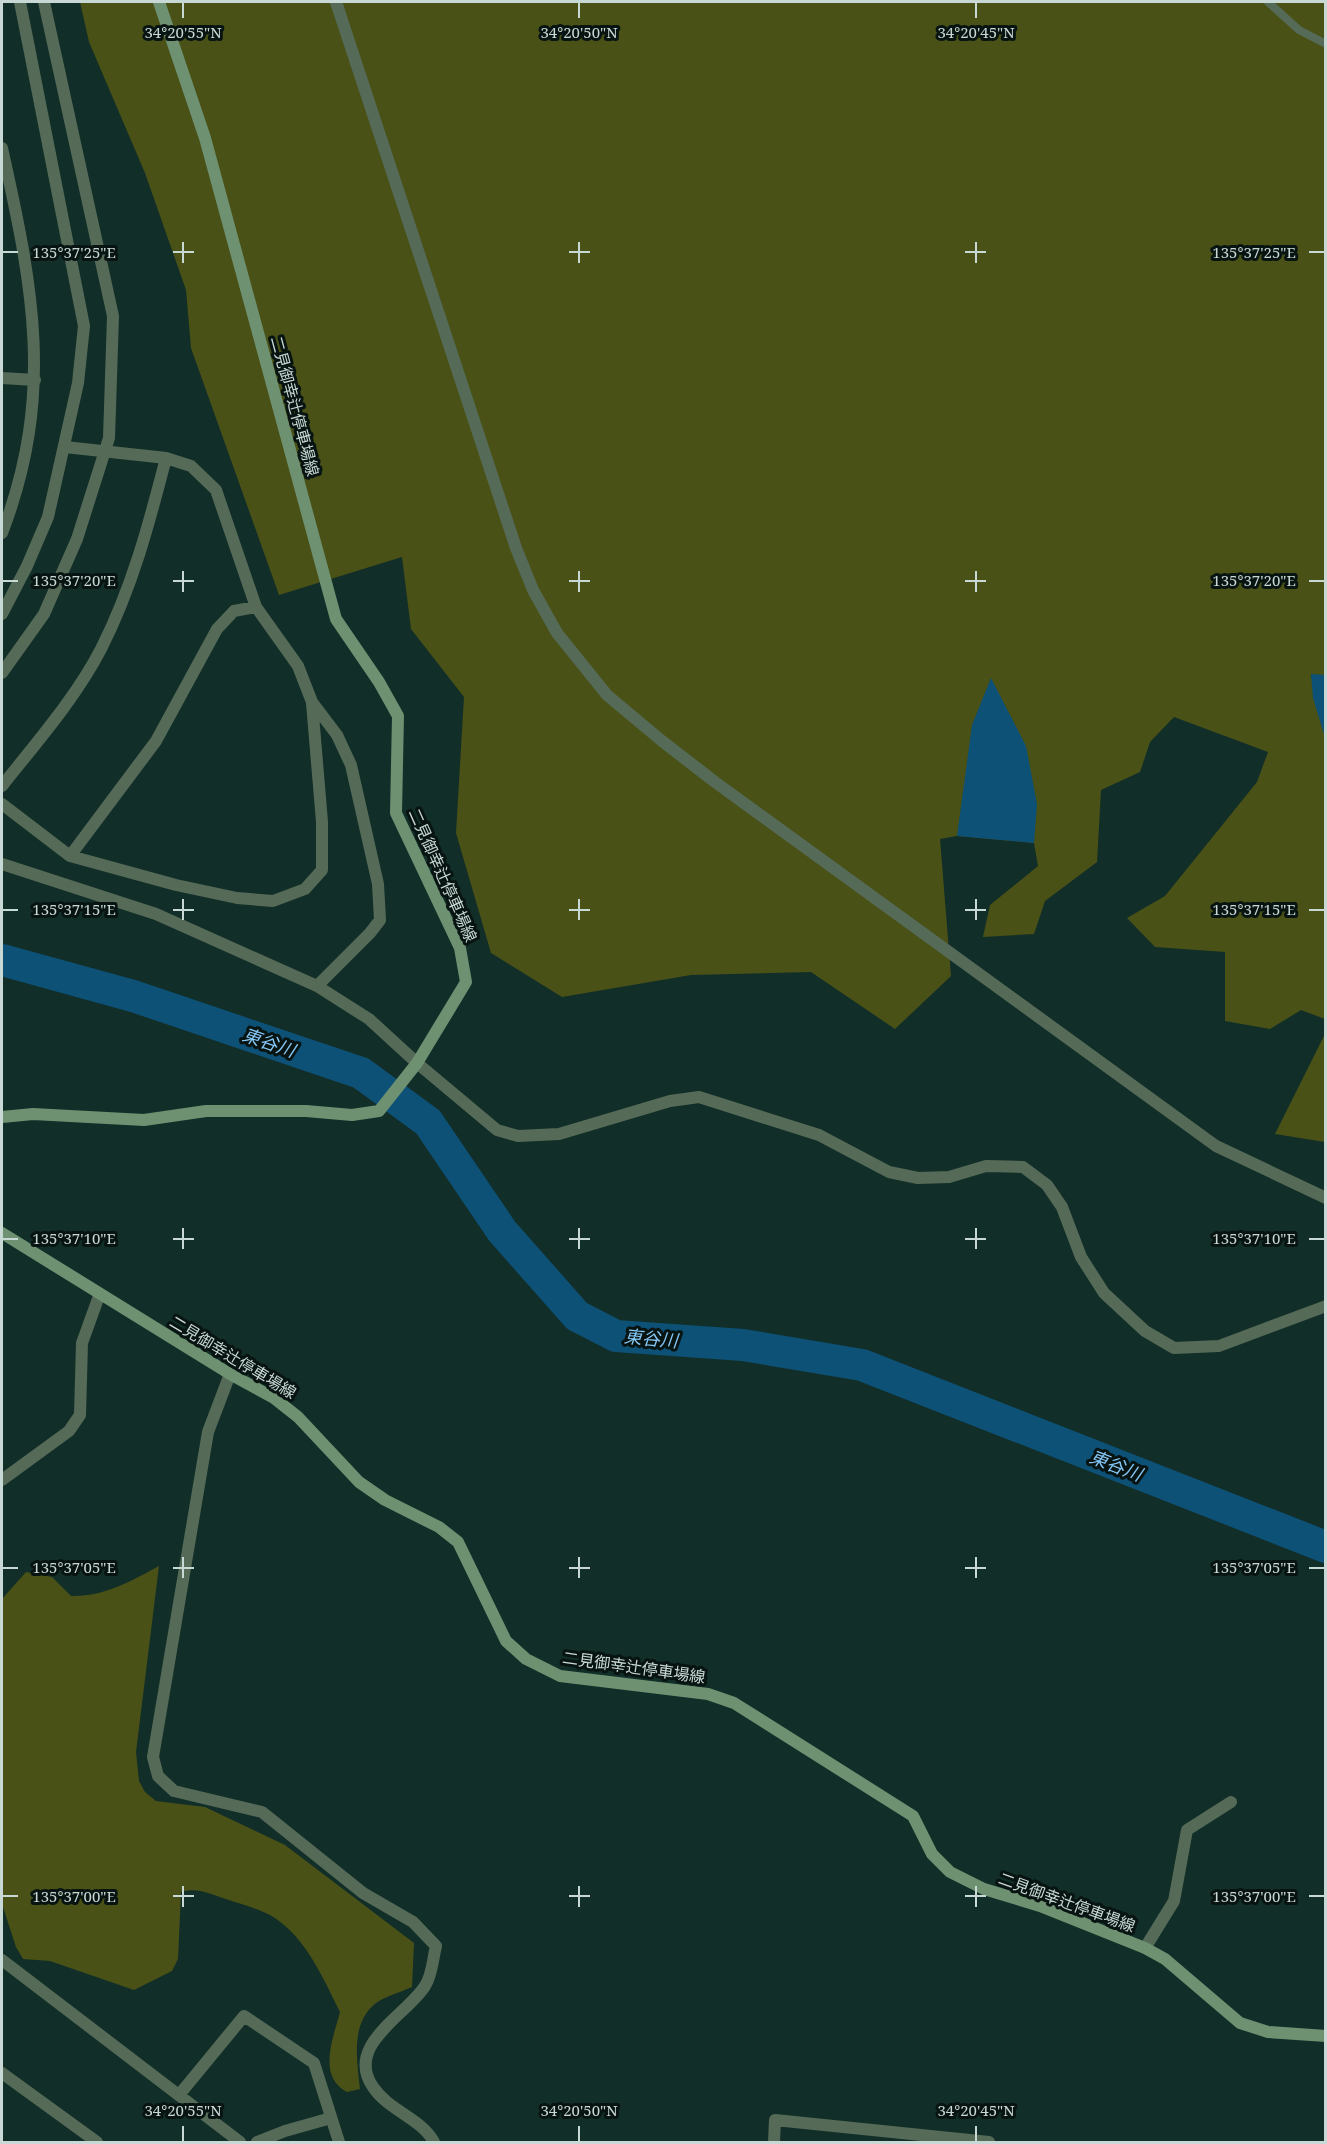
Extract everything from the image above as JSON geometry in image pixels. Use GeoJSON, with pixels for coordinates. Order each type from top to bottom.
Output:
{"type":"FeatureCollection","features":[{"type":"Feature","properties":{"kind":"main road","name":"二見御幸辻停車場線"},"geometry":{"type":"LineString","coordinates":[[2,1117],[33,1114],[144,1120],[207,1111],[306,1111],[352,1115],[379,1111],[417,1064],[466,982],[460,948],[396,813],[398,716],[379,682],[336,619],[205,138],[159,2]]}},
{"type":"Feature","properties":{"kind":"main road","name":"二見御幸辻停車場線"},"geometry":{"type":"LineString","coordinates":[[2,1233],[99,1296],[274,1398],[298,1417],[359,1482],[386,1500],[439,1527],[458,1542],[506,1641],[526,1659],[560,1676],[708,1694],[734,1703],[913,1816],[932,1854],[950,1872],[984,1889],[1040,1906],[1145,1948],[1165,1959],[1240,2023],[1268,2032],[1326,2036]]}},
{"type":"Feature","properties":{"kind":"street"},"geometry":{"type":"LineString","coordinates":[[2,614],[27,566],[48,517],[78,383],[84,326],[20,2]]}},
{"type":"Feature","properties":{"kind":"street"},"geometry":{"type":"LineString","coordinates":[[2,673],[44,614],[78,539],[109,438],[113,316],[44,2]]}},
{"type":"Feature","properties":{"kind":"street"},"geometry":{"type":"LineString","coordinates":[[336,2],[516,548],[533,590],[557,633],[607,695],[714,782],[1207,1140],[1326,1198]]}},
{"type":"Feature","properties":{"kind":"street"},"geometry":{"type":"LineString","coordinates":[[2,148],[26,268],[35,340],[35,380],[27,453],[2,533]]}},
{"type":"Feature","properties":{"kind":"street"},"geometry":{"type":"LineString","coordinates":[[2,378],[35,380]]}},
{"type":"Feature","properties":{"kind":"street"},"geometry":{"type":"LineString","coordinates":[[65,447],[166,458],[191,466],[216,490],[256,607],[298,666],[312,702],[337,735],[351,765],[378,884],[380,920],[317,986]]}},
{"type":"Feature","properties":{"kind":"street"},"geometry":{"type":"LineString","coordinates":[[2,786],[53,721],[100,651],[131,582],[166,458]]}},
{"type":"Feature","properties":{"kind":"street"},"geometry":{"type":"LineString","coordinates":[[70,856],[156,741],[217,628],[234,611],[256,607]]}},
{"type":"Feature","properties":{"kind":"street"},"geometry":{"type":"LineString","coordinates":[[2,804],[70,856],[176,885],[237,898],[273,901],[305,889],[322,870],[322,822],[312,702]]}},
{"type":"Feature","properties":{"kind":"street"},"geometry":{"type":"LineString","coordinates":[[2,864],[156,914],[317,986],[369,1019],[417,1064],[497,1130],[518,1136],[559,1134],[670,1101],[699,1097],[819,1135],[890,1172],[918,1179],[949,1177],[986,1166],[1023,1167],[1047,1185],[1062,1207],[1081,1257],[1104,1293],[1145,1331],[1174,1347],[1219,1346],[1326,1306]]}},
{"type":"Feature","properties":{"kind":"street"},"geometry":{"type":"LineString","coordinates":[[2,1480],[69,1431],[80,1415],[82,1342],[99,1296]]}},
{"type":"Feature","properties":{"kind":"street"},"geometry":{"type":"LineString","coordinates":[[230,1374],[208,1432],[153,1756],[158,1776],[174,1791],[262,1812],[363,1893],[413,1922],[436,1946],[426,1985],[375,2038],[365,2065],[371,2086],[388,2105],[428,2131],[434,2142]]}},
{"type":"Feature","properties":{"kind":"street"},"geometry":{"type":"LineString","coordinates":[[1145,1948],[1174,1900],[1187,1830],[1231,1802]]}},
{"type":"Feature","properties":{"kind":"street"},"geometry":{"type":"LineString","coordinates":[[2,1960],[240,2142]]}},
{"type":"Feature","properties":{"kind":"street"},"geometry":{"type":"LineString","coordinates":[[178,2095],[244,2016],[314,2063],[339,2142]]}},
{"type":"Feature","properties":{"kind":"street"},"geometry":{"type":"LineString","coordinates":[[2,2073],[97,2142]]}},
{"type":"Feature","properties":{"kind":"street"},"geometry":{"type":"LineString","coordinates":[[257,2142],[285,2131],[331,2118]]}},
{"type":"Feature","properties":{"kind":"street"},"geometry":{"type":"LineString","coordinates":[[774,2142],[775,2120],[989,2142]]}},
{"type":"Feature","properties":{"kind":"lane"},"geometry":{"type":"LineString","coordinates":[[1268,2],[1299,30],[1326,44]]}},
{"type":"Feature","properties":{"kind":"green space"},"geometry":{"type":"Polygon","coordinates":[[[80,2],[1325,2],[1325,675],[1311,675],[1326,733],[1325,1019],[1301,1010],[1270,1029],[1225,1021],[1225,952],[1155,947],[1127,918],[1165,896],[1257,782],[1268,752],[1174,717],[1150,742],[1140,772],[1101,790],[1097,862],[1045,901],[1034,934],[983,937],[990,905],[1038,866],[1034,843],[957,836],[940,839],[951,976],[895,1029],[811,972],[691,975],[562,997],[491,953],[456,833],[464,697],[411,629],[402,557],[279,595],[191,348],[186,290],[145,173],[89,42],[80,2]]]}},
{"type":"Feature","properties":{"kind":"green space"},"geometry":{"type":"Polygon","coordinates":[[[1325,1034],[1325,1142],[1275,1134],[1325,1034]]]}},
{"type":"Feature","properties":{"kind":"green space"},"geometry":{"type":"Polygon","coordinates":[[[159,1566],[136,1752],[139,1781],[145,1792],[156,1801],[205,1807],[285,1845],[414,1943],[412,1987],[376,2003],[362,2021],[357,2043],[360,2089],[347,2092],[332,2077],[331,2045],[340,2012],[320,1972],[293,1934],[270,1915],[260,1910],[204,1892],[193,1890],[181,1892],[178,1959],[172,1971],[134,1990],[50,1961],[23,1959],[16,1947],[2,1904],[2,1599],[26,1572],[52,1577],[71,1596],[83,1596],[117,1587],[159,1566]]]}},
{"type":"Feature","properties":{"kind":"water"},"geometry":{"type":"Polygon","coordinates":[[[1311,674],[1325,675],[1324,734],[1313,698],[1311,674]]]}},
{"type":"Feature","properties":{"kind":"water"},"geometry":{"type":"Polygon","coordinates":[[[991,678],[1026,746],[1037,804],[1034,843],[957,836],[972,725],[991,678]]]}},
{"type":"Feature","properties":{"kind":"waterway","name":"東谷川"},"geometry":{"type":"LineString","coordinates":[[2,960],[133,996],[361,1073],[428,1122],[502,1231],[577,1316],[616,1336],[743,1345],[862,1365],[1326,1547]]}}]}
